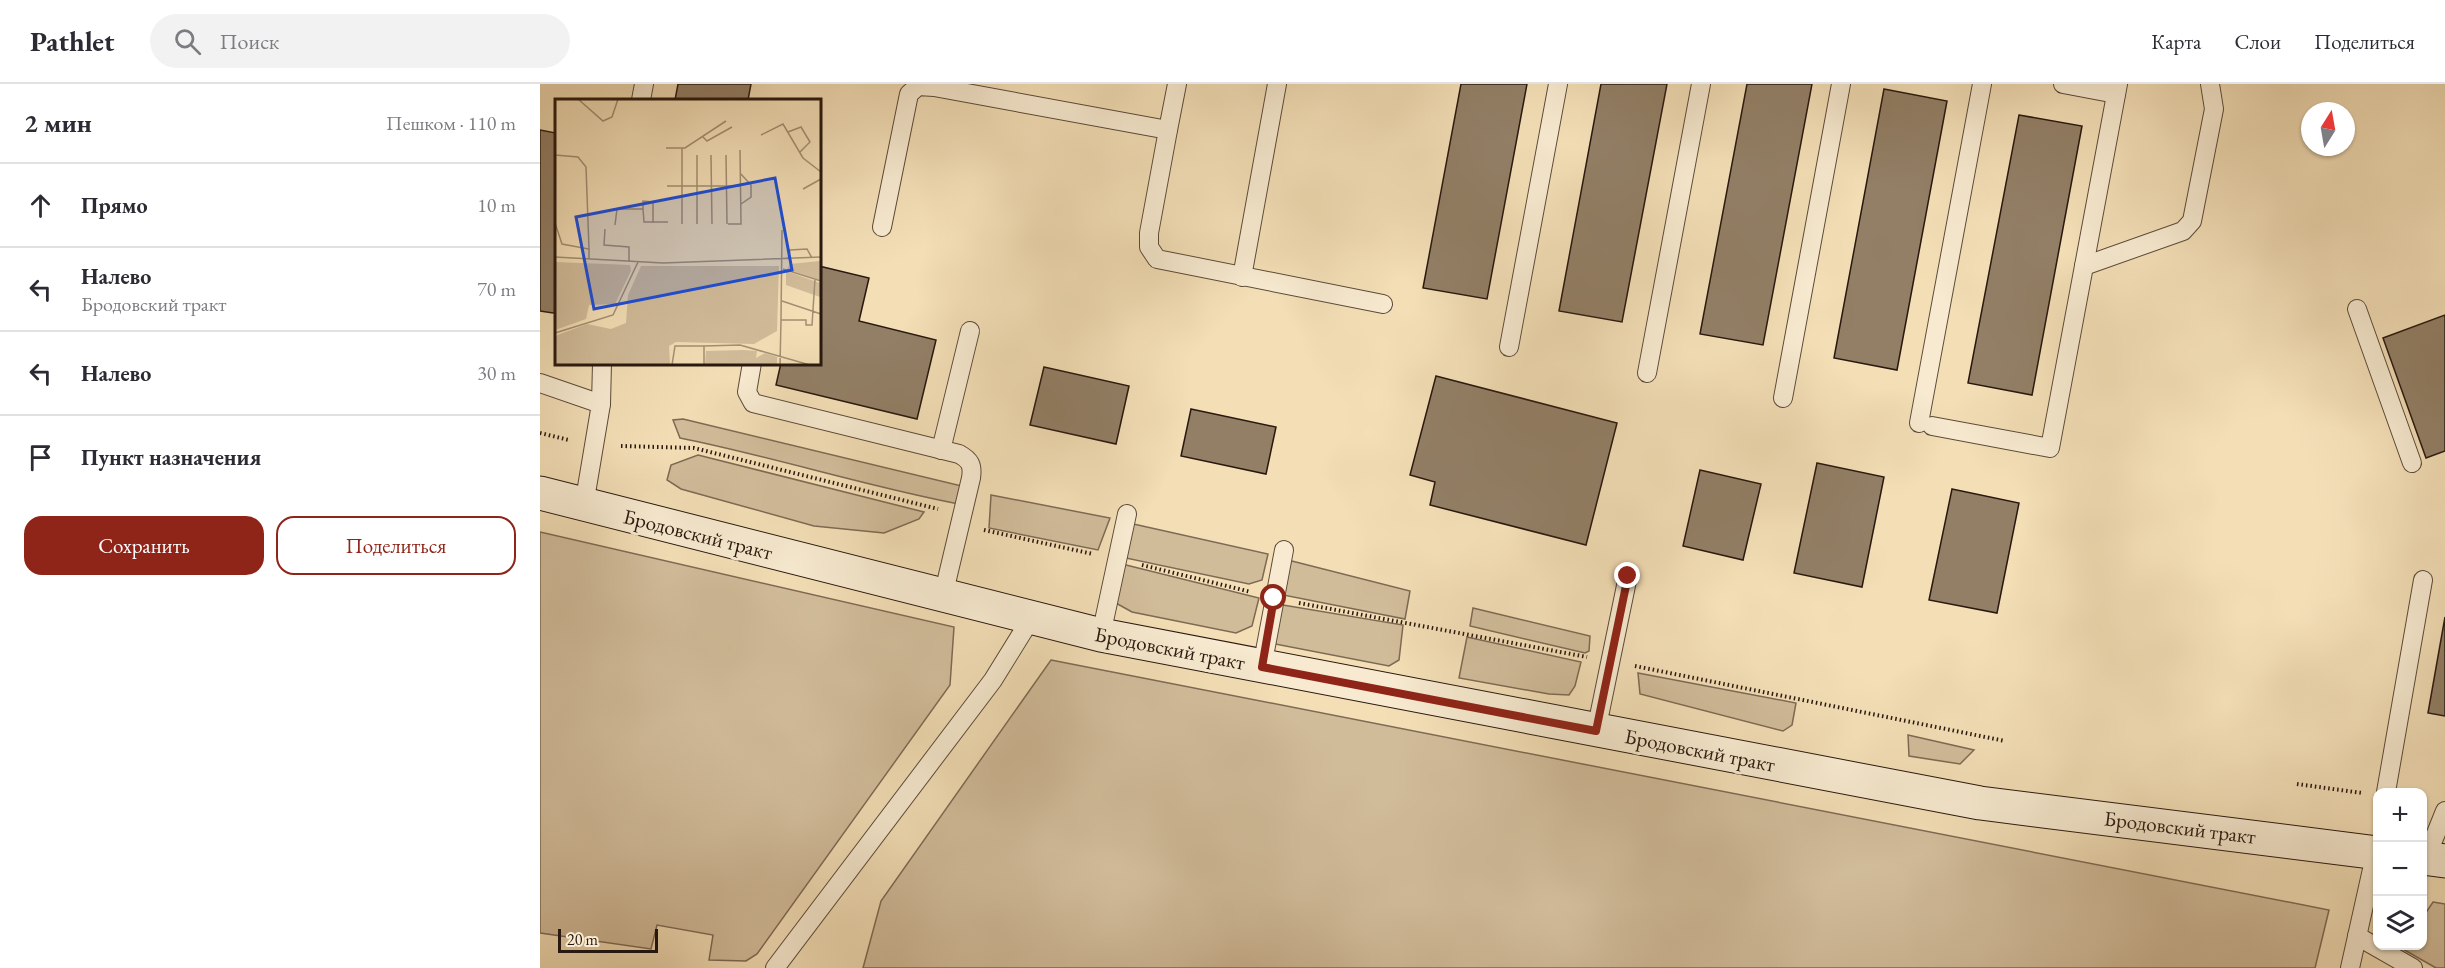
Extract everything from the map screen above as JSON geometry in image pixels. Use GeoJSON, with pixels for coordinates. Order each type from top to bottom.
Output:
{"type":"FeatureCollection","features":[{"type":"Feature","properties":{"kind":"street","name":"Бродовский тракт"},"geometry":{"type":"LineString","coordinates":[[540,493],[1101,635],[1262,667],[1980,803],[2373,850]]}},
{"type":"Feature","properties":{"kind":"lane"},"geometry":{"type":"LineString","coordinates":[[641,99],[644,84]]}},
{"type":"Feature","properties":{"kind":"lane"},"geometry":{"type":"LineString","coordinates":[[1177,84],[1149,247],[1157,259],[1383,304]]}},
{"type":"Feature","properties":{"kind":"lane"},"geometry":{"type":"LineString","coordinates":[[1242,277],[1277,84]]}},
{"type":"Feature","properties":{"kind":"lane"},"geometry":{"type":"LineString","coordinates":[[1509,347],[1558,84]]}},
{"type":"Feature","properties":{"kind":"lane"},"geometry":{"type":"LineString","coordinates":[[1647,373],[1701,84]]}},
{"type":"Feature","properties":{"kind":"lane"},"geometry":{"type":"LineString","coordinates":[[1783,398],[1841,84]]}},
{"type":"Feature","properties":{"kind":"lane"},"geometry":{"type":"LineString","coordinates":[[1982,84],[1925,424],[2050,448],[2117,89],[2063,84]]}},
{"type":"Feature","properties":{"kind":"lane"},"geometry":{"type":"LineString","coordinates":[[2084,266],[2176,234],[2183,231],[2192,220],[2214,109],[2210,84]]}},
{"type":"Feature","properties":{"kind":"lane"},"geometry":{"type":"LineString","coordinates":[[882,227],[904,107],[909,94],[918,86],[1168,130]]}},
{"type":"Feature","properties":{"kind":"lane"},"geometry":{"type":"LineString","coordinates":[[2356,309],[2412,463]]}},
{"type":"Feature","properties":{"kind":"lane"},"geometry":{"type":"LineString","coordinates":[[941,450],[970,331]]}},
{"type":"Feature","properties":{"kind":"lane"},"geometry":{"type":"LineString","coordinates":[[584,505],[601,404],[602,364]]}},
{"type":"Feature","properties":{"kind":"lane"},"geometry":{"type":"LineString","coordinates":[[752,364],[747,392],[753,403],[941,450],[969,460],[972,468],[943,596]]}},
{"type":"Feature","properties":{"kind":"lane"},"geometry":{"type":"LineString","coordinates":[[540,383],[601,404]]}},
{"type":"Feature","properties":{"kind":"lane"},"geometry":{"type":"LineString","coordinates":[[1101,635],[1127,514]]}},
{"type":"Feature","properties":{"kind":"lane"},"geometry":{"type":"LineString","coordinates":[[1262,667],[1284,550]]}},
{"type":"Feature","properties":{"kind":"lane"},"geometry":{"type":"LineString","coordinates":[[1596,731],[1628,576]]}},
{"type":"Feature","properties":{"kind":"lane"},"geometry":{"type":"LineString","coordinates":[[2387,788],[2423,580]]}},
{"type":"Feature","properties":{"kind":"lane"},"geometry":{"type":"LineString","coordinates":[[775,968],[993,680],[1032,617]]}},
{"type":"Feature","properties":{"kind":"lane"},"geometry":{"type":"LineString","coordinates":[[2431,859],[2445,811]]}},
{"type":"Feature","properties":{"kind":"lane"},"geometry":{"type":"LineString","coordinates":[[2350,968],[2373,867]]}},
{"type":"Feature","properties":{"kind":"lane"},"geometry":{"type":"LineString","coordinates":[[2357,936],[2413,968]]}},
{"type":"Feature","properties":{"kind":"path"},"geometry":{"type":"LineString","coordinates":[[2297,784],[2366,794]]}},
{"type":"Feature","properties":{"kind":"shaded area"},"geometry":{"type":"Polygon","coordinates":[[[683,419],[970,488],[964,505],[892,490],[680,438],[673,420],[683,419]]]}},
{"type":"Feature","properties":{"kind":"shaded area"},"geometry":{"type":"Polygon","coordinates":[[[698,455],[924,512],[919,519],[884,533],[814,526],[681,489],[667,480],[671,465],[698,455]]]}},
{"type":"Feature","properties":{"kind":"shaded area"},"geometry":{"type":"Polygon","coordinates":[[[991,495],[1110,518],[1098,550],[989,528],[991,495]]]}},
{"type":"Feature","properties":{"kind":"shaded area"},"geometry":{"type":"Polygon","coordinates":[[[1129,523],[1268,554],[1262,580],[1249,584],[1121,557],[1129,523]]]}},
{"type":"Feature","properties":{"kind":"shaded area"},"geometry":{"type":"Polygon","coordinates":[[[540,532],[954,627],[950,685],[757,954],[746,961],[709,960],[713,935],[657,925],[651,949],[540,933],[540,532]]]}},
{"type":"Feature","properties":{"kind":"shaded area"},"geometry":{"type":"Polygon","coordinates":[[[1284,559],[1410,591],[1405,619],[1278,594],[1284,559]]]}},
{"type":"Feature","properties":{"kind":"shaded area"},"geometry":{"type":"Polygon","coordinates":[[[1122,564],[1259,598],[1252,626],[1236,633],[1132,612],[1114,602],[1122,564]]]}},
{"type":"Feature","properties":{"kind":"shaded area"},"geometry":{"type":"Polygon","coordinates":[[[1277,604],[1403,625],[1399,660],[1389,666],[1270,643],[1277,604]]]}},
{"type":"Feature","properties":{"kind":"shaded area"},"geometry":{"type":"Polygon","coordinates":[[[1473,608],[1590,636],[1589,651],[1585,653],[1470,626],[1473,608]]]}},
{"type":"Feature","properties":{"kind":"shaded area"},"geometry":{"type":"Polygon","coordinates":[[[1467,637],[1581,662],[1575,686],[1569,695],[1549,694],[1459,678],[1467,637]]]}},
{"type":"Feature","properties":{"kind":"shaded area"},"geometry":{"type":"Polygon","coordinates":[[[1051,660],[2329,910],[2315,968],[863,968],[881,901],[1051,660]]]}},
{"type":"Feature","properties":{"kind":"shaded area"},"geometry":{"type":"Polygon","coordinates":[[[1638,673],[1796,703],[1792,725],[1783,731],[1640,694],[1638,673]]]}},
{"type":"Feature","properties":{"kind":"shaded area"},"geometry":{"type":"Polygon","coordinates":[[[1908,735],[1974,750],[1960,764],[1909,756],[1908,735]]]}},
{"type":"Feature","properties":{"kind":"shaded area"},"geometry":{"type":"Polygon","coordinates":[[[2433,902],[2445,904],[2445,968],[2436,968],[2404,950],[2427,950],[2427,911],[2433,902]]]}},
{"type":"Feature","properties":{"kind":"building"},"geometry":{"type":"Polygon","coordinates":[[[678,84],[751,84],[748,99],[675,99],[678,84]]]}},
{"type":"Feature","properties":{"kind":"building"},"geometry":{"type":"Polygon","coordinates":[[[1461,84],[1527,84],[1487,299],[1423,288],[1461,84]]]}},
{"type":"Feature","properties":{"kind":"building"},"geometry":{"type":"Polygon","coordinates":[[[1601,84],[1667,84],[1622,322],[1559,311],[1601,84]]]}},
{"type":"Feature","properties":{"kind":"building"},"geometry":{"type":"Polygon","coordinates":[[[1747,84],[1812,84],[1763,345],[1700,334],[1747,84]]]}},
{"type":"Feature","properties":{"kind":"building"},"geometry":{"type":"Polygon","coordinates":[[[1884,89],[1947,101],[1897,370],[1834,358],[1884,89]]]}},
{"type":"Feature","properties":{"kind":"building"},"geometry":{"type":"Polygon","coordinates":[[[2019,115],[2082,126],[2032,395],[1968,383],[2019,115]]]}},
{"type":"Feature","properties":{"kind":"building"},"geometry":{"type":"Polygon","coordinates":[[[540,130],[555,133],[555,312],[540,311],[540,130]]]}},
{"type":"Feature","properties":{"kind":"building"},"geometry":{"type":"Polygon","coordinates":[[[820,266],[869,278],[859,321],[936,340],[917,419],[776,385],[781,364],[820,364],[820,266]]]}},
{"type":"Feature","properties":{"kind":"building"},"geometry":{"type":"Polygon","coordinates":[[[2445,315],[2445,451],[2426,458],[2383,338],[2445,315]]]}},
{"type":"Feature","properties":{"kind":"building"},"geometry":{"type":"Polygon","coordinates":[[[1044,367],[1129,386],[1116,444],[1030,425],[1044,367]]]}},
{"type":"Feature","properties":{"kind":"building"},"geometry":{"type":"Polygon","coordinates":[[[1436,376],[1617,423],[1586,545],[1430,505],[1435,482],[1410,475],[1436,376]]]}},
{"type":"Feature","properties":{"kind":"building"},"geometry":{"type":"Polygon","coordinates":[[[1191,409],[1276,427],[1266,474],[1181,456],[1191,409]]]}},
{"type":"Feature","properties":{"kind":"building"},"geometry":{"type":"Polygon","coordinates":[[[1817,463],[1884,477],[1862,587],[1794,573],[1817,463]]]}},
{"type":"Feature","properties":{"kind":"building"},"geometry":{"type":"Polygon","coordinates":[[[1700,470],[1761,484],[1743,560],[1683,546],[1700,470]]]}},
{"type":"Feature","properties":{"kind":"building"},"geometry":{"type":"Polygon","coordinates":[[[1952,489],[2019,503],[1997,613],[1929,600],[1952,489]]]}},
{"type":"Feature","properties":{"kind":"building"},"geometry":{"type":"Polygon","coordinates":[[[2445,617],[2445,716],[2428,713],[2445,617]]]}},
{"type":"Feature","properties":{"kind":"route"},"geometry":{"type":"LineString","coordinates":[[1274,598],[1262,667],[1596,731],[1628,576]]}}]}
